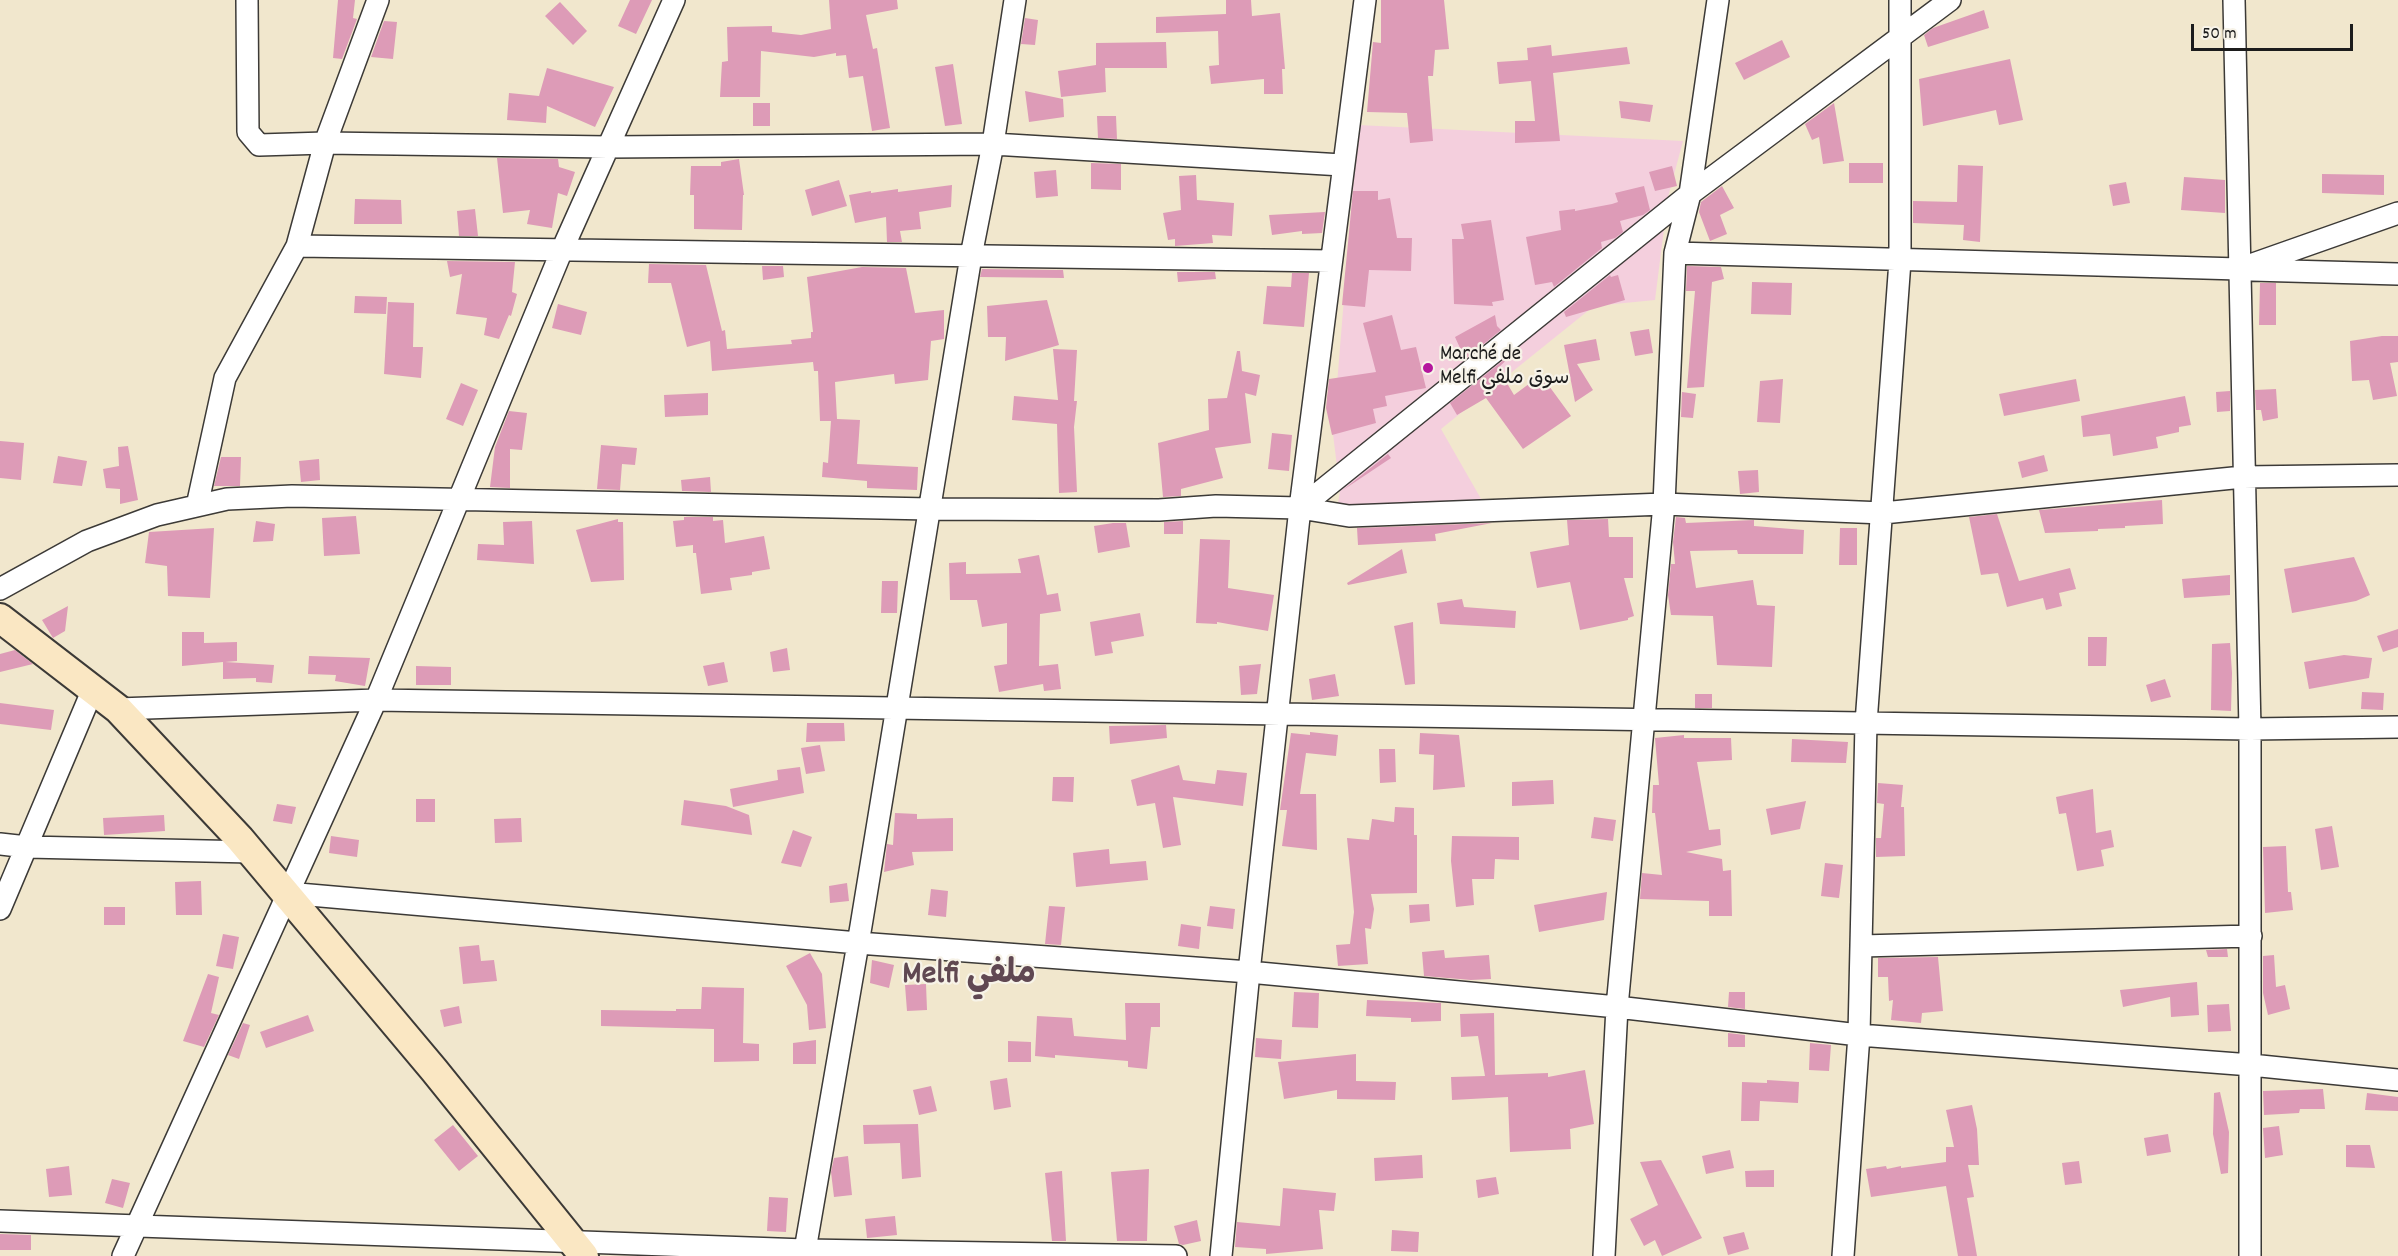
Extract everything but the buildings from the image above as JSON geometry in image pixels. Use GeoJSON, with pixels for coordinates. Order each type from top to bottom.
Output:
{"type":"FeatureCollection","features":[{"type":"Feature","properties":{"kind":"main road"},"geometry":{"type":"LineString","coordinates":[[0,618],[118,709],[251,852],[287,892],[579,1249]]}},
{"type":"Feature","properties":{"kind":"street"},"geometry":{"type":"LineString","coordinates":[[247,0],[248,132],[260,145],[325,143],[608,147],[993,144],[1342,165]]}},
{"type":"Feature","properties":{"kind":"street"},"geometry":{"type":"LineString","coordinates":[[197,506],[225,378],[297,246],[325,143],[378,0]]}},
{"type":"Feature","properties":{"kind":"street"},"geometry":{"type":"LineString","coordinates":[[123,1256],[134,1227],[376,700],[562,250],[674,0]]}},
{"type":"Feature","properties":{"kind":"street"},"geometry":{"type":"LineString","coordinates":[[805,1253],[971,256],[993,144],[1015,0]]}},
{"type":"Feature","properties":{"kind":"street"},"geometry":{"type":"LineString","coordinates":[[1221,1256],[1249,972],[1300,508],[1342,165],[1365,0]]}},
{"type":"Feature","properties":{"kind":"street"},"geometry":{"type":"LineString","coordinates":[[1604,1256],[1617,1007],[1664,504],[1675,253],[1690,194],[1718,0]]}},
{"type":"Feature","properties":{"kind":"street"},"geometry":{"type":"LineString","coordinates":[[1842,1256],[1859,1035],[1866,723],[1900,261],[1900,0]]}},
{"type":"Feature","properties":{"kind":"street"},"geometry":{"type":"LineString","coordinates":[[1300,508],[1690,194],[1950,0]]}},
{"type":"Feature","properties":{"kind":"street"},"geometry":{"type":"LineString","coordinates":[[2234,0],[2250,729],[2250,1256]]}},
{"type":"Feature","properties":{"kind":"street"},"geometry":{"type":"LineString","coordinates":[[2239,269],[2398,213]]}},
{"type":"Feature","properties":{"kind":"street"},"geometry":{"type":"LineString","coordinates":[[297,246],[1331,261]]}},
{"type":"Feature","properties":{"kind":"street"},"geometry":{"type":"LineString","coordinates":[[1675,253],[2398,274]]}},
{"type":"Feature","properties":{"kind":"street"},"geometry":{"type":"LineString","coordinates":[[0,589],[87,541],[157,515],[227,500],[292,496],[930,508],[1159,510],[1216,506],[1300,508],[1349,516],[1664,504],[1883,513],[2243,477],[2398,475]]}},
{"type":"Feature","properties":{"kind":"street"},"geometry":{"type":"LineString","coordinates":[[0,909],[93,689]]}},
{"type":"Feature","properties":{"kind":"street"},"geometry":{"type":"LineString","coordinates":[[118,709],[376,700],[897,706],[2250,729],[2398,728]]}},
{"type":"Feature","properties":{"kind":"street"},"geometry":{"type":"LineString","coordinates":[[0,844],[27,847],[251,852]]}},
{"type":"Feature","properties":{"kind":"street"},"geometry":{"type":"LineString","coordinates":[[287,892],[858,943],[1249,972],[1617,1007],[1859,1035],[2251,1065],[2398,1080]]}},
{"type":"Feature","properties":{"kind":"street"},"geometry":{"type":"LineString","coordinates":[[1861,946],[2251,936]]}},
{"type":"Feature","properties":{"kind":"street"},"geometry":{"type":"LineString","coordinates":[[0,1221],[579,1249],[1176,1256]]}},
{"type":"Feature","properties":{"kind":"shaded area","name":"Marché de Melfi سوق ملفي"},"geometry":{"type":"Polygon","coordinates":[[[1358,125],[1683,141],[1668,197],[1655,300],[1594,306],[1441,429],[1484,504],[1337,509],[1340,491],[1333,434],[1358,125]]]}},
{"type":"Feature","properties":{"kind":"place","name":"Marché de Melfi سوق ملفي"},"geometry":{"type":"Point","coordinates":[1428,368]}},
{"type":"Feature","properties":{"kind":"district","name":"Melfi ملفي"},"geometry":{"type":"Point","coordinates":[969,977]}}]}
